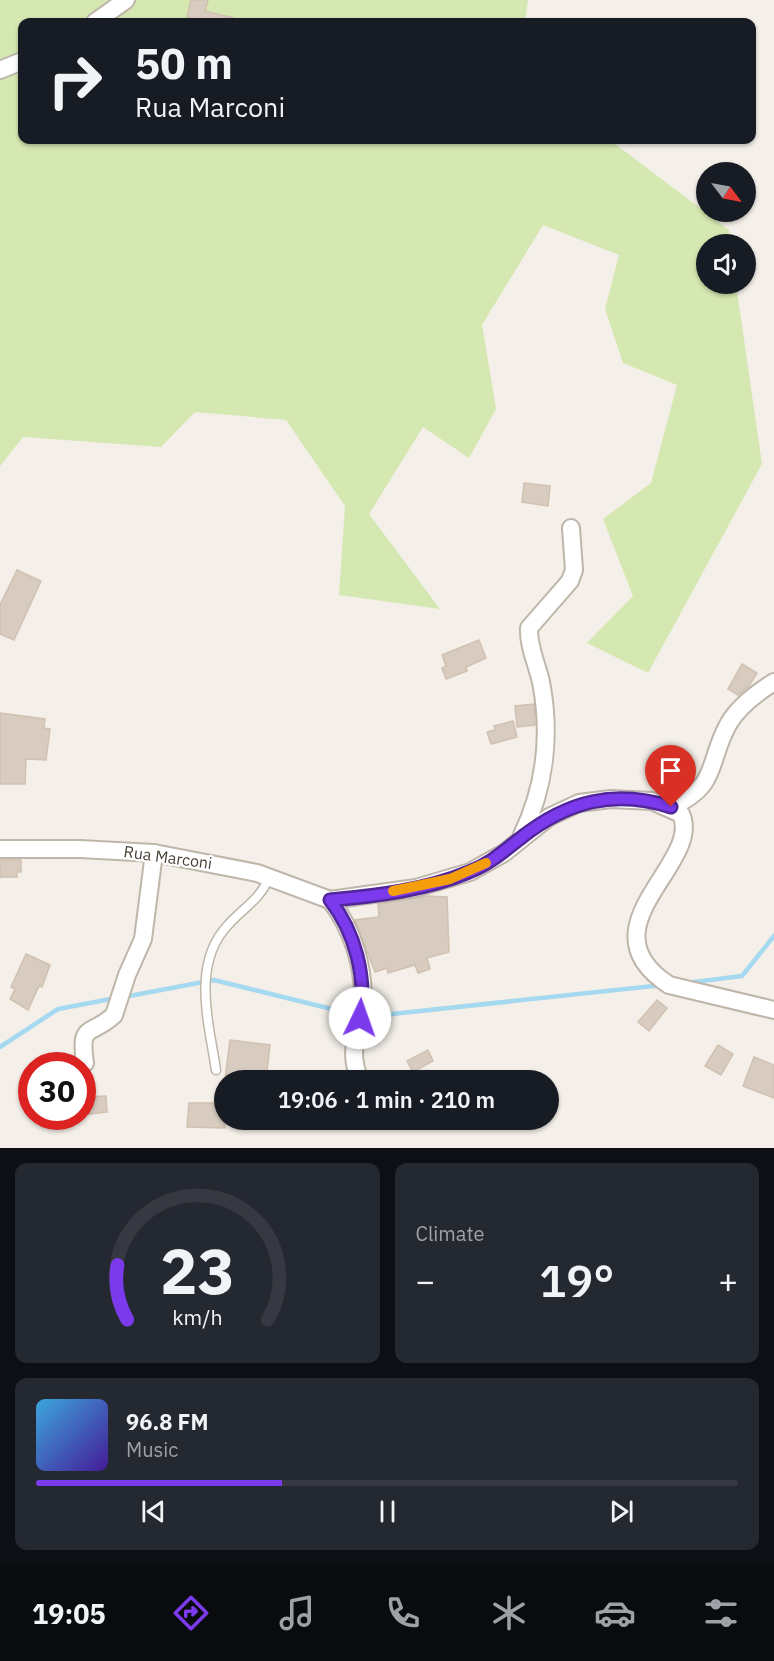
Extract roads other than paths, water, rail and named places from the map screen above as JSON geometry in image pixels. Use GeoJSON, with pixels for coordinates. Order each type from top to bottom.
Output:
{"type":"FeatureCollection","features":[{"type":"Feature","properties":{"kind":"street"},"geometry":{"type":"LineString","coordinates":[[101,18],[126,0]]}},
{"type":"Feature","properties":{"kind":"street"},"geometry":{"type":"LineString","coordinates":[[0,70],[18,63]]}},
{"type":"Feature","properties":{"kind":"street"},"geometry":{"type":"LineString","coordinates":[[520,838],[538,795],[546,741],[544,702],[530,641],[530,628],[570,581],[574,570],[572,528]]}},
{"type":"Feature","properties":{"kind":"street"},"geometry":{"type":"LineString","coordinates":[[774,682],[745,705],[729,723],[711,770],[698,792],[671,807],[681,814],[685,829],[672,860],[642,914],[637,942],[641,957],[657,977],[669,985],[774,1010]]}},
{"type":"Feature","properties":{"kind":"street","name":"Rua Marconi"},"geometry":{"type":"LineString","coordinates":[[0,849],[80,849],[154,853],[234,867],[269,877],[330,900],[416,888],[450,879],[494,859],[549,817],[579,803],[611,798],[652,801],[671,807]]}},
{"type":"Feature","properties":{"kind":"street"},"geometry":{"type":"LineString","coordinates":[[84,1052],[83,1039],[90,1028],[114,1015],[127,975],[143,939],[154,853]]}},
{"type":"Feature","properties":{"kind":"street"},"geometry":{"type":"LineString","coordinates":[[330,900],[346,924],[359,966],[362,1008],[353,1051],[358,1070]]}},
{"type":"Feature","properties":{"kind":"lane"},"geometry":{"type":"LineString","coordinates":[[216,1070],[205,994],[209,958],[224,929],[258,898],[269,877]]}},
{"type":"Feature","properties":{"kind":"waterway"},"geometry":{"type":"LineString","coordinates":[[686,983],[742,976],[774,936]]}},
{"type":"Feature","properties":{"kind":"waterway"},"geometry":{"type":"LineString","coordinates":[[124,997],[214,980],[356,1015]]}},
{"type":"Feature","properties":{"kind":"waterway"},"geometry":{"type":"LineString","coordinates":[[364,1017],[663,985]]}},
{"type":"Feature","properties":{"kind":"waterway"},"geometry":{"type":"LineString","coordinates":[[0,1047],[58,1009],[116,998]]}}]}
